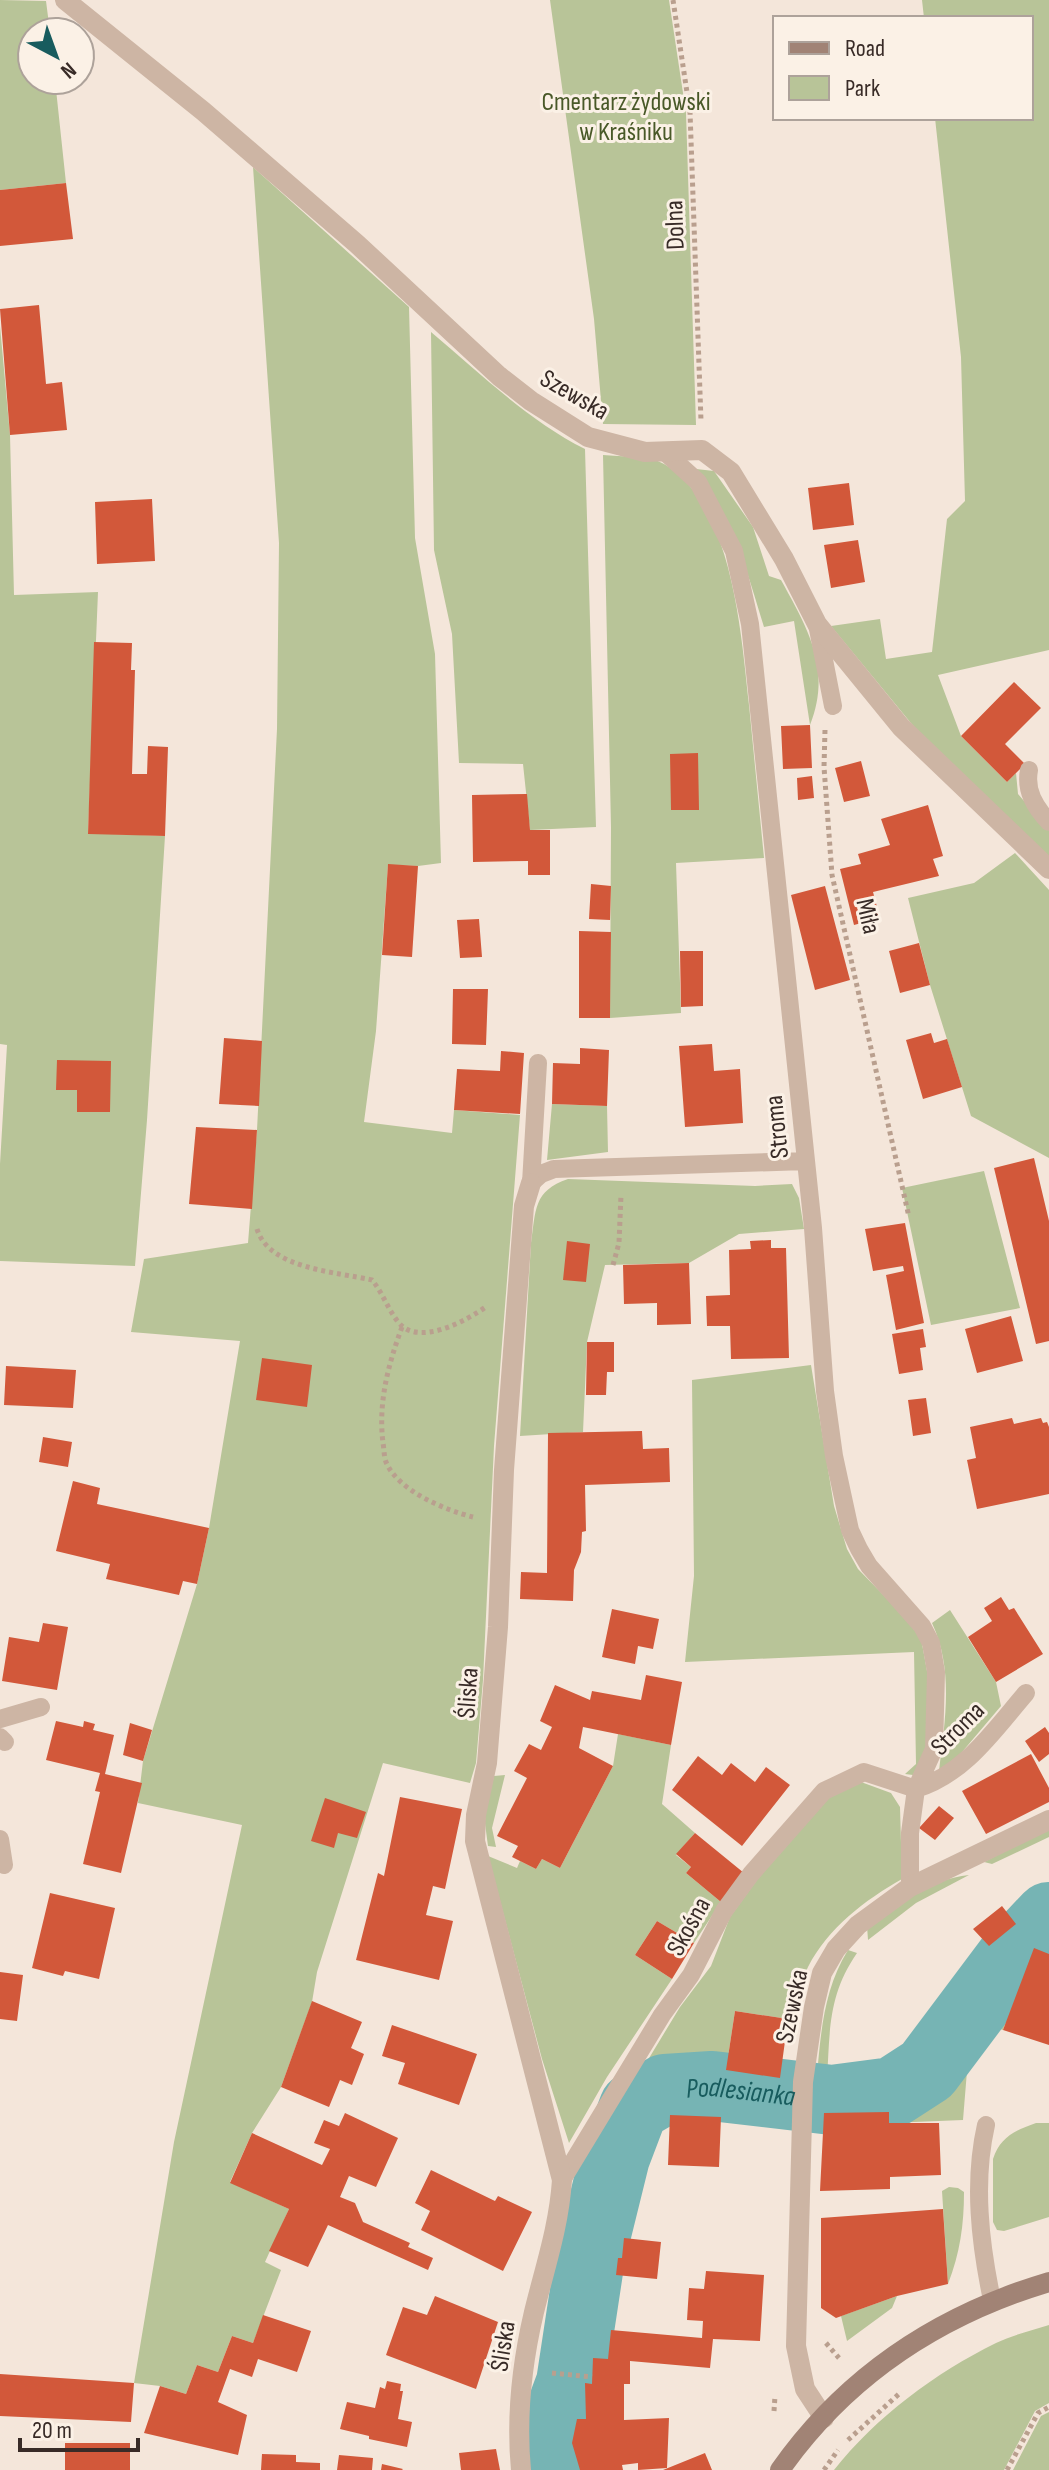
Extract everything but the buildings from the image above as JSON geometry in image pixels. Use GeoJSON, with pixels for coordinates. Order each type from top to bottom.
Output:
{"type":"FeatureCollection","features":[{"type":"Feature","properties":{"kind":"street","name":"Szewska"},"geometry":{"type":"LineString","coordinates":[[65,0],[203,111],[357,244],[499,376],[531,401],[588,437],[645,452],[702,450]]}},
{"type":"Feature","properties":{"kind":"street"},"geometry":{"type":"LineString","coordinates":[[702,450],[731,472],[745,490],[817,624],[901,727],[1049,869]]}},
{"type":"Feature","properties":{"kind":"street","name":"Śliska"},"geometry":{"type":"LineString","coordinates":[[521,2470],[519,2422],[524,2370],[534,2313],[555,2238],[562,2180],[475,1841],[476,1815],[487,1763],[524,1206],[531,1183]]}},
{"type":"Feature","properties":{"kind":"street","name":"Szewska"},"geometry":{"type":"LineString","coordinates":[[824,2418],[805,2389],[796,2346],[803,2082],[822,1973],[836,1949],[858,1925],[910,1887],[1049,1820]]}},
{"type":"Feature","properties":{"kind":"street"},"geometry":{"type":"LineString","coordinates":[[780,2470],[857,2384],[901,2351],[937,2326],[992,2300],[1049,2282]]}},
{"type":"Feature","properties":{"kind":"lane","name":"Stroma"},"geometry":{"type":"LineString","coordinates":[[666,453],[698,482],[734,551],[750,624],[805,1161],[825,1391],[834,1456],[850,1530],[869,1566],[922,1626],[931,1643],[936,1672],[934,1749],[916,1789],[910,1833],[910,1887]]}},
{"type":"Feature","properties":{"kind":"lane"},"geometry":{"type":"LineString","coordinates":[[817,624],[833,706]]}},
{"type":"Feature","properties":{"kind":"lane"},"geometry":{"type":"LineString","coordinates":[[1029,770],[1027,781],[1031,797],[1049,822]]}},
{"type":"Feature","properties":{"kind":"lane"},"geometry":{"type":"LineString","coordinates":[[531,1183],[538,1063]]}},
{"type":"Feature","properties":{"kind":"lane"},"geometry":{"type":"LineString","coordinates":[[531,1183],[541,1174],[554,1169],[805,1161]]}},
{"type":"Feature","properties":{"kind":"lane","name":"Stroma"},"geometry":{"type":"LineString","coordinates":[[916,1789],[937,1783],[964,1763],[1026,1693]]}},
{"type":"Feature","properties":{"kind":"lane"},"geometry":{"type":"LineString","coordinates":[[0,1719],[41,1707]]}},
{"type":"Feature","properties":{"kind":"lane","name":"Skośna"},"geometry":{"type":"LineString","coordinates":[[562,2180],[662,2015],[691,1975],[724,1911],[751,1874],[824,1791],[864,1772],[916,1789]]}},
{"type":"Feature","properties":{"kind":"lane"},"geometry":{"type":"LineString","coordinates":[[0,1839],[4,1865]]}},
{"type":"Feature","properties":{"kind":"lane"},"geometry":{"type":"LineString","coordinates":[[986,2125],[980,2149],[980,2237],[992,2300]]}},
{"type":"Feature","properties":{"kind":"path","name":"Dolna"},"geometry":{"type":"LineString","coordinates":[[673,0],[690,112],[702,450]]}},
{"type":"Feature","properties":{"kind":"path","name":"Miła"},"geometry":{"type":"LineString","coordinates":[[833,706],[822,735],[832,875],[909,1217]]}},
{"type":"Feature","properties":{"kind":"path"},"geometry":{"type":"LineString","coordinates":[[613,1265],[619,1243],[621,1167]]}},
{"type":"Feature","properties":{"kind":"path"},"geometry":{"type":"LineString","coordinates":[[257,1229],[261,1242],[292,1263],[372,1280],[402,1327],[418,1333],[436,1332],[473,1315],[519,1287]]}},
{"type":"Feature","properties":{"kind":"path"},"geometry":{"type":"LineString","coordinates":[[402,1327],[388,1365],[380,1421],[386,1462],[407,1487],[425,1499],[501,1525]]}},
{"type":"Feature","properties":{"kind":"path"},"geometry":{"type":"LineString","coordinates":[[524,2370],[592,2377]]}},
{"type":"Feature","properties":{"kind":"path"},"geometry":{"type":"LineString","coordinates":[[824,2470],[839,2449],[908,2386]]}},
{"type":"Feature","properties":{"kind":"path"},"geometry":{"type":"LineString","coordinates":[[1007,2470],[1038,2413],[1049,2407]]}},
{"type":"Feature","properties":{"kind":"green space"},"geometry":{"type":"Polygon","coordinates":[[[0,0],[46,1],[48,16],[16,16],[16,96],[57,96],[66,183],[0,190],[0,0]]]}},
{"type":"Feature","properties":{"kind":"green space","name":"Cmentarz żydowski w Kraśniku"},"geometry":{"type":"Polygon","coordinates":[[[550,0],[669,0],[686,113],[696,425],[603,424],[594,319],[550,0]]]}},
{"type":"Feature","properties":{"kind":"green space"},"geometry":{"type":"Polygon","coordinates":[[[922,0],[1049,0],[1049,650],[938,675],[961,736],[1007,782],[1016,773],[1018,794],[1049,830],[1049,857],[915,728],[831,626],[880,619],[886,659],[932,652],[947,519],[965,501],[961,357],[935,120],[1033,120],[1033,16],[924,16],[922,0]]]}},
{"type":"Feature","properties":{"kind":"green space"},"geometry":{"type":"Polygon","coordinates":[[[253,167],[409,307],[415,538],[435,654],[441,863],[388,865],[376,1031],[364,1122],[452,1133],[454,1110],[520,1115],[494,1446],[476,1763],[470,1783],[383,1763],[317,1972],[312,2002],[281,2087],[252,2133],[230,2182],[289,2209],[265,2262],[281,2270],[253,2343],[232,2336],[218,2372],[197,2365],[186,2394],[160,2386],[134,2383],[174,2142],[242,1825],[138,1803],[143,1761],[197,1584],[240,1341],[131,1332],[144,1259],[248,1243],[257,1130],[277,729],[279,543],[253,167]]]}},
{"type":"Feature","properties":{"kind":"green space"},"geometry":{"type":"Polygon","coordinates":[[[0,326],[10,435],[14,595],[98,592],[88,833],[165,836],[135,1266],[0,1261],[0,1164],[7,1045],[0,1044],[0,326]]]}},
{"type":"Feature","properties":{"kind":"green space"},"geometry":{"type":"Polygon","coordinates":[[[431,332],[524,410],[585,449],[596,827],[530,830],[523,764],[459,763],[452,634],[434,550],[431,332]]]}},
{"type":"Feature","properties":{"kind":"green space"},"geometry":{"type":"Polygon","coordinates":[[[603,455],[658,461],[687,483],[705,509],[719,539],[737,608],[742,643],[764,858],[676,863],[681,1013],[610,1018],[611,827],[603,455]]]}},
{"type":"Feature","properties":{"kind":"green space"},"geometry":{"type":"Polygon","coordinates":[[[696,469],[714,471],[753,527],[769,576],[781,580],[800,615],[818,667],[819,686],[810,725],[794,621],[764,627],[729,525],[696,469]]]}},
{"type":"Feature","properties":{"kind":"green space"},"geometry":{"type":"Polygon","coordinates":[[[1015,853],[1049,890],[1049,1158],[971,1116],[930,985],[908,898],[974,883],[1015,853]]]}},
{"type":"Feature","properties":{"kind":"green space"},"geometry":{"type":"Polygon","coordinates":[[[552,1104],[607,1106],[608,1152],[547,1160],[552,1104]]]}},
{"type":"Feature","properties":{"kind":"green space"},"geometry":{"type":"Polygon","coordinates":[[[984,1171],[1020,1308],[931,1325],[902,1188],[984,1171]]]}},
{"type":"Feature","properties":{"kind":"green space"},"geometry":{"type":"Polygon","coordinates":[[[568,1179],[755,1186],[792,1184],[799,1198],[804,1229],[739,1234],[689,1263],[605,1265],[587,1342],[583,1432],[520,1436],[531,1243],[536,1211],[548,1189],[568,1179]]]}},
{"type":"Feature","properties":{"kind":"green space"},"geometry":{"type":"Polygon","coordinates":[[[811,1365],[834,1506],[847,1549],[858,1569],[921,1638],[927,1671],[927,1748],[913,1775],[905,1774],[916,1764],[914,1652],[685,1662],[694,1576],[692,1380],[811,1365]]]}},
{"type":"Feature","properties":{"kind":"green space"},"geometry":{"type":"Polygon","coordinates":[[[950,1610],[996,1682],[1001,1706],[957,1758],[939,1771],[946,1696],[943,1659],[932,1623],[950,1610]]]}},
{"type":"Feature","properties":{"kind":"green space"},"geometry":{"type":"Polygon","coordinates":[[[618,1734],[671,1745],[662,1804],[695,1833],[676,1855],[691,1867],[686,1873],[721,1902],[694,1943],[657,1921],[635,1955],[672,1979],[607,2077],[569,2143],[542,2059],[488,1856],[517,1868],[520,1861],[536,1869],[542,1859],[560,1868],[613,1766],[618,1734]]]}},
{"type":"Feature","properties":{"kind":"green space"},"geometry":{"type":"Polygon","coordinates":[[[505,1775],[492,1828],[496,1847],[488,1846],[484,1816],[494,1776],[505,1775]]]}},
{"type":"Feature","properties":{"kind":"green space"},"geometry":{"type":"Polygon","coordinates":[[[861,1782],[891,1793],[900,1807],[902,1879],[861,1906],[826,1940],[808,1967],[788,2019],[735,2011],[726,2070],[780,2078],[775,2109],[679,2105],[660,2112],[649,2125],[633,2161],[619,2236],[624,2238],[622,2258],[618,2258],[608,2359],[593,2358],[593,2367],[553,2364],[580,2182],[594,2149],[680,2007],[711,1966],[730,1917],[759,1877],[828,1797],[861,1782]]]}},
{"type":"Feature","properties":{"kind":"green space"},"geometry":{"type":"Polygon","coordinates":[[[1049,1828],[1049,1837],[992,1864],[984,1862],[1049,1828]]]}},
{"type":"Feature","properties":{"kind":"green space"},"geometry":{"type":"Polygon","coordinates":[[[969,1875],[916,1903],[868,1940],[867,1926],[903,1901],[928,1887],[969,1875]]]}},
{"type":"Feature","properties":{"kind":"green space"},"geometry":{"type":"Polygon","coordinates":[[[1049,1906],[1049,1954],[1034,1949],[1003,2030],[986,2025],[967,2071],[963,2120],[889,2123],[888,2112],[824,2113],[827,2080],[817,2075],[822,2026],[834,1980],[848,1950],[857,1953],[840,1984],[832,2013],[827,2079],[868,2080],[885,2075],[913,2058],[992,1959],[1049,1906]]]}},
{"type":"Feature","properties":{"kind":"green space"},"geometry":{"type":"Polygon","coordinates":[[[1036,2123],[1049,2123],[1049,2217],[1004,2231],[997,2230],[993,2222],[993,2159],[1010,2135],[1036,2123]]]}},
{"type":"Feature","properties":{"kind":"green space"},"geometry":{"type":"Polygon","coordinates":[[[949,2187],[964,2192],[960,2239],[948,2284],[942,2191],[949,2187]]]}},
{"type":"Feature","properties":{"kind":"green space"},"geometry":{"type":"Polygon","coordinates":[[[897,2296],[892,2308],[847,2341],[841,2316],[897,2296]]]}},
{"type":"Feature","properties":{"kind":"green space"},"geometry":{"type":"Polygon","coordinates":[[[1049,2325],[1049,2403],[1035,2411],[1004,2470],[834,2470],[868,2432],[929,2382],[996,2343],[1049,2325]]]}},
{"type":"Feature","properties":{"kind":"green space"},"geometry":{"type":"Polygon","coordinates":[[[552,2382],[585,2383],[586,2419],[577,2419],[572,2443],[580,2470],[536,2470],[534,2422],[552,2382]]]}},
{"type":"Feature","properties":{"kind":"green space"},"geometry":{"type":"Polygon","coordinates":[[[1049,2412],[1049,2470],[1013,2470],[1041,2416],[1049,2412]]]}},
{"type":"Feature","properties":{"kind":"waterway","name":"Podlesianka"},"geometry":{"type":"LineString","coordinates":[[554,2470],[551,2458],[558,2418],[571,2383],[590,2258],[615,2157],[634,2107],[665,2089],[712,2086],[832,2100],[893,2092],[927,2070],[1014,1954],[1049,1917]]}}]}
